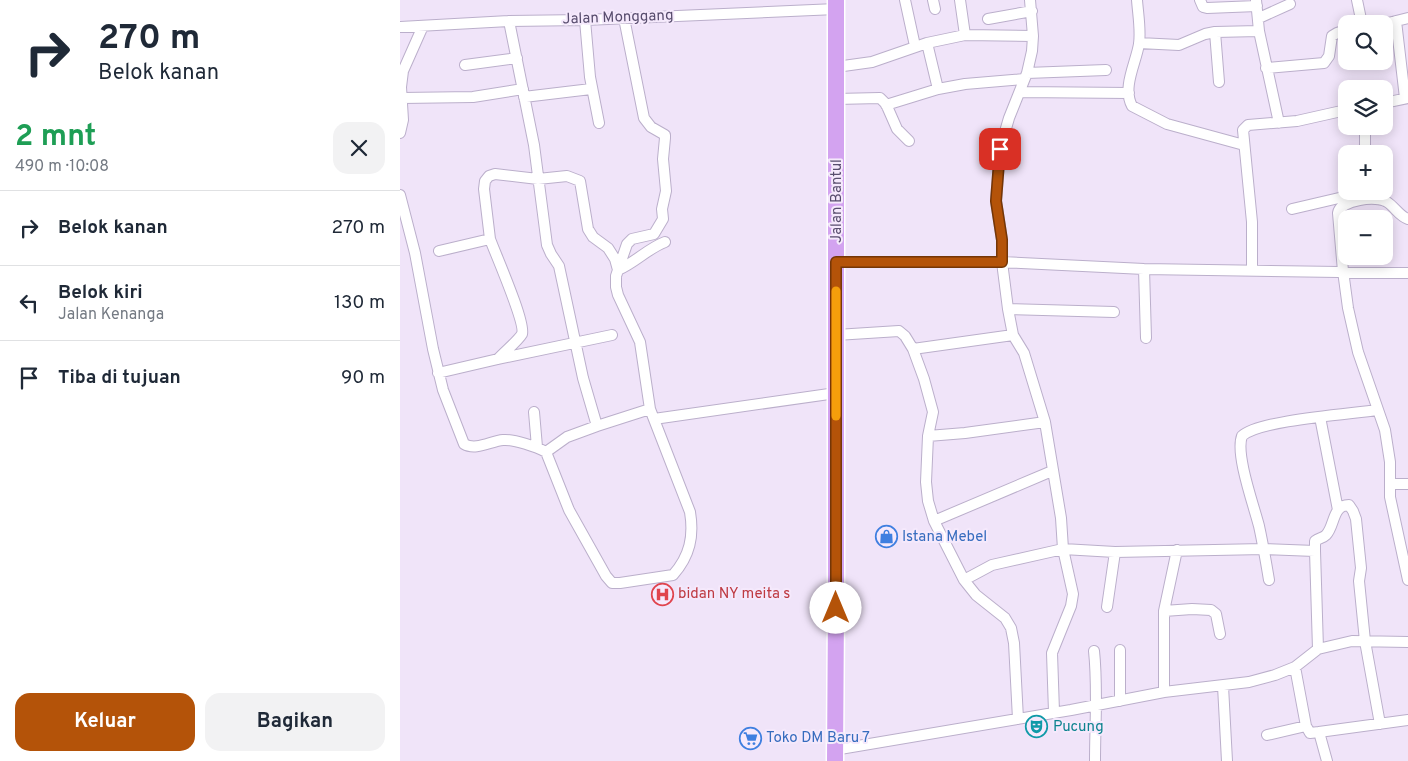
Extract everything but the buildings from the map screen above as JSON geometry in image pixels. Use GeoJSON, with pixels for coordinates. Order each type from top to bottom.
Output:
{"type":"FeatureCollection","features":[{"type":"Feature","properties":{"kind":"main road","name":"Jalan Bantul"},"geometry":{"type":"LineString","coordinates":[[835,755],[836,335],[841,262],[836,99],[836,4]]}},
{"type":"Feature","properties":{"kind":"street"},"geometry":{"type":"LineString","coordinates":[[905,0],[915,46]]}},
{"type":"Feature","properties":{"kind":"street"},"geometry":{"type":"LineString","coordinates":[[960,0],[965,35]]}},
{"type":"Feature","properties":{"kind":"street"},"geometry":{"type":"LineString","coordinates":[[1030,0],[1033,36],[1032,51],[1026,76],[1009,118],[1000,149],[996,201],[1002,240],[1002,262],[1008,309],[1014,335],[1024,353],[1045,422],[1073,600],[1052,653],[1054,712]]}},
{"type":"Feature","properties":{"kind":"street"},"geometry":{"type":"LineString","coordinates":[[1137,0],[1139,43],[1129,93],[1130,101],[1135,109],[1167,124],[1244,145]]}},
{"type":"Feature","properties":{"kind":"street"},"geometry":{"type":"LineString","coordinates":[[1200,0],[1203,7],[1207,8],[1257,3],[1259,31],[1279,123]]}},
{"type":"Feature","properties":{"kind":"street"},"geometry":{"type":"LineString","coordinates":[[1357,0],[1360,15]]}},
{"type":"Feature","properties":{"kind":"street","name":"Jalan Monggang"},"geometry":{"type":"LineString","coordinates":[[400,27],[509,21],[624,18],[836,4]]}},
{"type":"Feature","properties":{"kind":"street"},"geometry":{"type":"LineString","coordinates":[[1259,18],[1290,4]]}},
{"type":"Feature","properties":{"kind":"street"},"geometry":{"type":"LineString","coordinates":[[988,19],[1032,11]]}},
{"type":"Feature","properties":{"kind":"street"},"geometry":{"type":"LineString","coordinates":[[534,412],[541,450],[569,510],[610,581],[617,583],[671,576],[676,572],[691,543],[693,528],[690,512],[652,414],[640,342],[616,287],[618,270],[628,242],[632,239],[654,234],[663,219],[662,209],[666,195],[663,166],[665,136],[651,128],[644,118],[624,18]]}},
{"type":"Feature","properties":{"kind":"street"},"geometry":{"type":"LineString","coordinates":[[1393,22],[1408,18]]}},
{"type":"Feature","properties":{"kind":"street"},"geometry":{"type":"LineString","coordinates":[[585,20],[591,89],[599,123]]}},
{"type":"Feature","properties":{"kind":"street"},"geometry":{"type":"LineString","coordinates":[[509,21],[534,145],[547,245],[559,266],[583,378],[597,426]]}},
{"type":"Feature","properties":{"kind":"street"},"geometry":{"type":"LineString","coordinates":[[1393,101],[1406,98],[1396,22]]}},
{"type":"Feature","properties":{"kind":"street"},"geometry":{"type":"LineString","coordinates":[[400,133],[403,120],[401,88],[403,71],[424,26]]}},
{"type":"Feature","properties":{"kind":"street"},"geometry":{"type":"LineString","coordinates":[[1139,43],[1179,45],[1205,34],[1216,32],[1259,31]]}},
{"type":"Feature","properties":{"kind":"street"},"geometry":{"type":"LineString","coordinates":[[1216,32],[1219,82]]}},
{"type":"Feature","properties":{"kind":"street"},"geometry":{"type":"LineString","coordinates":[[1266,68],[1324,63],[1329,56],[1332,36],[1338,33]]}},
{"type":"Feature","properties":{"kind":"street"},"geometry":{"type":"LineString","coordinates":[[836,68],[872,62],[915,46],[965,35],[1033,36]]}},
{"type":"Feature","properties":{"kind":"street"},"geometry":{"type":"LineString","coordinates":[[926,43],[938,89]]}},
{"type":"Feature","properties":{"kind":"street"},"geometry":{"type":"LineString","coordinates":[[465,65],[517,58]]}},
{"type":"Feature","properties":{"kind":"street"},"geometry":{"type":"LineString","coordinates":[[886,105],[938,89],[965,84],[1026,76],[1106,70]]}},
{"type":"Feature","properties":{"kind":"street"},"geometry":{"type":"LineString","coordinates":[[402,98],[473,97],[591,89]]}},
{"type":"Feature","properties":{"kind":"street"},"geometry":{"type":"LineString","coordinates":[[1020,92],[1129,93]]}},
{"type":"Feature","properties":{"kind":"street"},"geometry":{"type":"LineString","coordinates":[[836,99],[880,98],[886,105],[897,129],[908,141]]}},
{"type":"Feature","properties":{"kind":"street"},"geometry":{"type":"LineString","coordinates":[[1252,270],[1252,222],[1244,130],[1248,125],[1297,121],[1338,112]]}},
{"type":"Feature","properties":{"kind":"street"},"geometry":{"type":"LineString","coordinates":[[498,359],[520,336],[522,327],[517,308],[490,239],[484,194],[486,178],[494,174],[538,179],[567,176],[580,181],[588,229],[593,237],[608,248],[618,270]]}},
{"type":"Feature","properties":{"kind":"street"},"geometry":{"type":"LineString","coordinates":[[400,195],[415,252],[438,373],[446,400],[464,444],[479,446],[505,440],[541,450],[567,437],[597,426],[652,414],[836,393]]}},
{"type":"Feature","properties":{"kind":"street"},"geometry":{"type":"LineString","coordinates":[[1292,210],[1339,198],[1349,202]]}},
{"type":"Feature","properties":{"kind":"street"},"geometry":{"type":"LineString","coordinates":[[1354,200],[1338,208],[1348,308],[1358,352],[1385,430],[1389,448],[1393,515],[1408,580]]}},
{"type":"Feature","properties":{"kind":"street"},"geometry":{"type":"LineString","coordinates":[[1384,200],[1401,216],[1408,219]]}},
{"type":"Feature","properties":{"kind":"street"},"geometry":{"type":"LineString","coordinates":[[439,251],[490,239]]}},
{"type":"Feature","properties":{"kind":"street"},"geometry":{"type":"LineString","coordinates":[[618,270],[635,262],[656,246],[665,242]]}},
{"type":"Feature","properties":{"kind":"street"},"geometry":{"type":"LineString","coordinates":[[841,262],[1002,262],[1144,269],[1408,273]]}},
{"type":"Feature","properties":{"kind":"street"},"geometry":{"type":"LineString","coordinates":[[1144,269],[1146,338]]}},
{"type":"Feature","properties":{"kind":"street"},"geometry":{"type":"LineString","coordinates":[[1008,309],[1114,312]]}},
{"type":"Feature","properties":{"kind":"street"},"geometry":{"type":"LineString","coordinates":[[836,335],[899,331],[905,336],[913,349],[933,412],[928,436],[926,482],[928,501],[934,521],[964,580],[976,595],[1005,618],[1011,628],[1014,643],[1018,719]]}},
{"type":"Feature","properties":{"kind":"street"},"geometry":{"type":"LineString","coordinates":[[438,373],[612,335]]}},
{"type":"Feature","properties":{"kind":"street"},"geometry":{"type":"LineString","coordinates":[[913,349],[1014,335]]}},
{"type":"Feature","properties":{"kind":"street"},"geometry":{"type":"LineString","coordinates":[[1269,580],[1264,548],[1240,446],[1242,436],[1252,429],[1283,422],[1377,410]]}},
{"type":"Feature","properties":{"kind":"street"},"geometry":{"type":"LineString","coordinates":[[1320,418],[1338,510]]}},
{"type":"Feature","properties":{"kind":"street"},"geometry":{"type":"LineString","coordinates":[[928,436],[1045,422]]}},
{"type":"Feature","properties":{"kind":"street"},"geometry":{"type":"LineString","coordinates":[[934,521],[1052,471]]}},
{"type":"Feature","properties":{"kind":"street"},"geometry":{"type":"LineString","coordinates":[[1390,484],[1408,484]]}},
{"type":"Feature","properties":{"kind":"street"},"geometry":{"type":"LineString","coordinates":[[1318,649],[1316,541],[1326,534],[1341,506],[1349,505],[1354,511],[1356,520],[1365,642],[1380,724]]}},
{"type":"Feature","properties":{"kind":"street"},"geometry":{"type":"LineString","coordinates":[[964,580],[998,563],[1064,548],[1114,552],[1264,548],[1315,551]]}},
{"type":"Feature","properties":{"kind":"street"},"geometry":{"type":"LineString","coordinates":[[1164,692],[1164,611],[1177,550]]}},
{"type":"Feature","properties":{"kind":"street"},"geometry":{"type":"LineString","coordinates":[[1107,607],[1114,552]]}},
{"type":"Feature","properties":{"kind":"street"},"geometry":{"type":"LineString","coordinates":[[1164,611],[1211,610],[1216,614],[1220,634]]}},
{"type":"Feature","properties":{"kind":"street"},"geometry":{"type":"LineString","coordinates":[[835,755],[1164,692],[1249,682],[1295,667],[1318,649],[1352,641],[1408,642]]}},
{"type":"Feature","properties":{"kind":"street"},"geometry":{"type":"LineString","coordinates":[[1120,650],[1120,700]]}},
{"type":"Feature","properties":{"kind":"street"},"geometry":{"type":"LineString","coordinates":[[1094,651],[1097,692],[1095,705],[1095,761]]}},
{"type":"Feature","properties":{"kind":"street"},"geometry":{"type":"LineString","coordinates":[[1295,667],[1306,726],[1310,733],[1408,720]]}},
{"type":"Feature","properties":{"kind":"street"},"geometry":{"type":"LineString","coordinates":[[1223,686],[1227,761]]}},
{"type":"Feature","properties":{"kind":"street"},"geometry":{"type":"LineString","coordinates":[[1267,735],[1306,726]]}},
{"type":"Feature","properties":{"kind":"street"},"geometry":{"type":"LineString","coordinates":[[1319,732],[1327,761]]}},
{"type":"Feature","properties":{"kind":"slow traffic"},"geometry":{"type":"LineString","coordinates":[[836,291],[836,416]]}},
{"type":"Feature","properties":{"kind":"place","name":"Istana Mebel"},"geometry":{"type":"Point","coordinates":[886,537]}},
{"type":"Feature","properties":{"kind":"place","name":"bidan NY meita s"},"geometry":{"type":"Point","coordinates":[662,594]}},
{"type":"Feature","properties":{"kind":"place","name":"Pucung"},"geometry":{"type":"Point","coordinates":[1037,727]}},
{"type":"Feature","properties":{"kind":"place","name":"Toko DM Baru 7"},"geometry":{"type":"Point","coordinates":[750,738]}},
{"type":"Feature","properties":{"kind":"route"},"geometry":{"type":"LineString","coordinates":[[836,608],[836,262],[1002,262],[1002,240],[996,201],[1000,149]]}}]}
